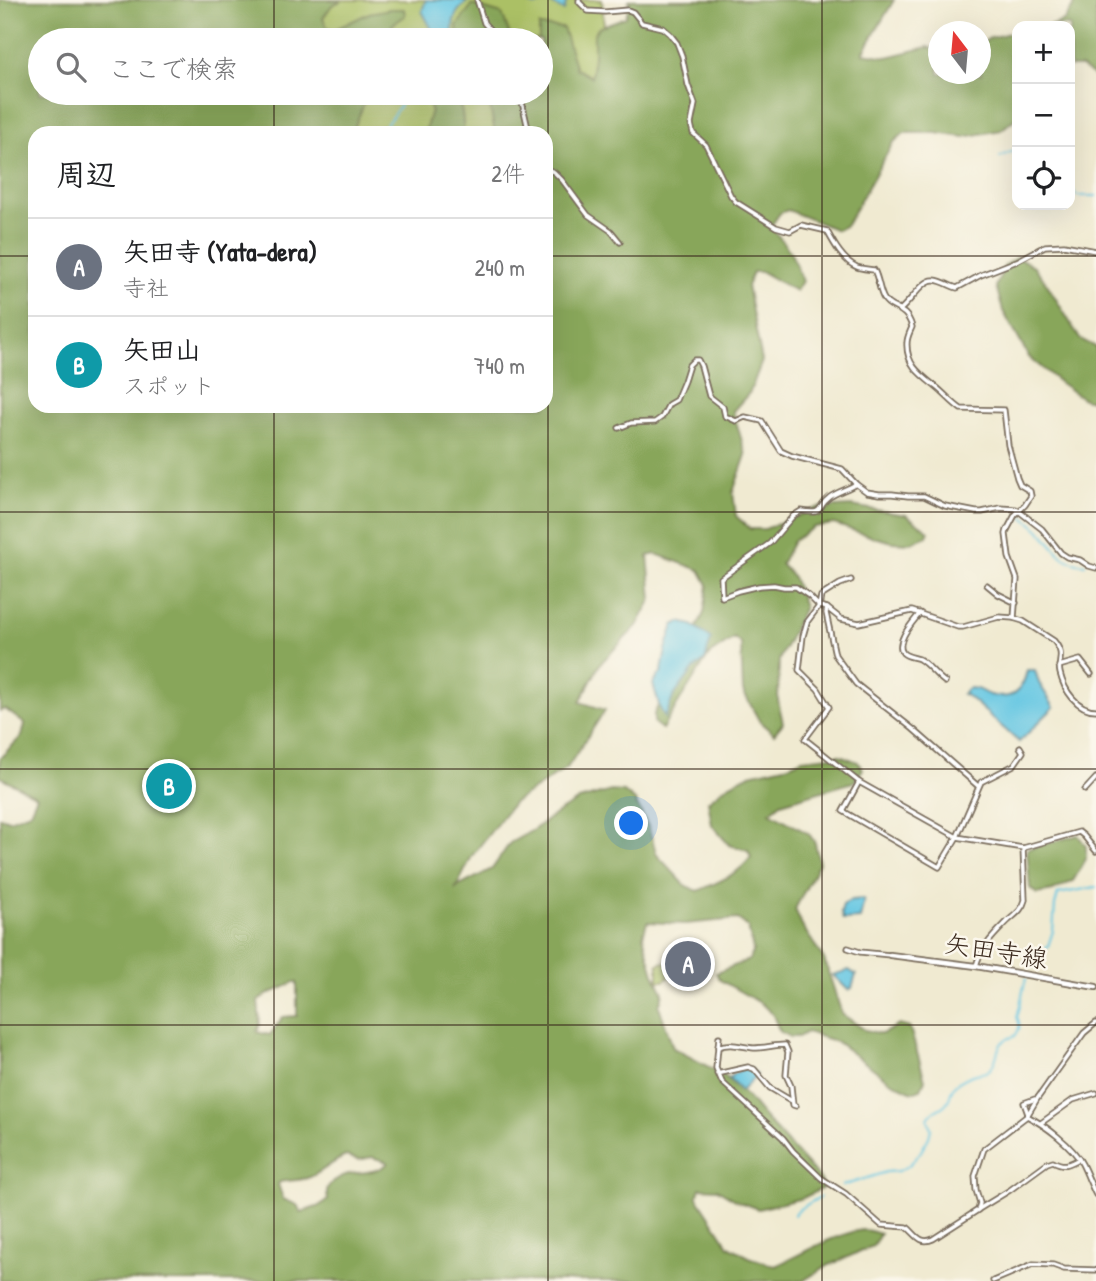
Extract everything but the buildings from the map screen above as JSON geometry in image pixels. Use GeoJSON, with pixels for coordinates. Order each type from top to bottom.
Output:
{"type":"FeatureCollection","features":[{"type":"Feature","properties":{"kind":"main road","name":"矢田寺線"},"geometry":{"type":"LineString","coordinates":[[890,955],[976,966],[1096,987]]}},
{"type":"Feature","properties":{"kind":"street"},"geometry":{"type":"LineString","coordinates":[[477,0],[484,23],[488,28]]}},
{"type":"Feature","properties":{"kind":"street"},"geometry":{"type":"LineString","coordinates":[[579,0],[588,10],[628,10],[642,23],[663,28],[670,34],[682,56],[695,104],[691,124],[693,133],[706,145],[736,202],[776,227],[790,231],[801,225],[827,231],[837,248],[856,267],[874,270],[884,300],[901,309],[912,323],[906,342],[910,360],[922,377],[961,409],[1004,410],[1009,449],[1018,482],[1022,488],[1030,491],[1031,496],[1019,510],[1006,534],[1009,558],[1017,579],[1014,618]]}},
{"type":"Feature","properties":{"kind":"street"},"geometry":{"type":"LineString","coordinates":[[523,105],[527,126]]}},
{"type":"Feature","properties":{"kind":"street"},"geometry":{"type":"LineString","coordinates":[[553,172],[588,215],[611,231],[620,242]]}},
{"type":"Feature","properties":{"kind":"street"},"geometry":{"type":"LineString","coordinates":[[901,309],[923,284],[930,280],[957,288],[1051,244],[1096,251]]}},
{"type":"Feature","properties":{"kind":"street"},"geometry":{"type":"LineString","coordinates":[[619,428],[631,423],[655,422],[662,418],[669,404],[676,400],[689,365],[694,359],[698,360],[709,396],[723,407],[725,416],[736,421],[745,417],[762,421],[781,451],[842,468],[856,484],[870,493],[924,496],[955,508],[982,512],[1000,508],[1019,510],[1042,529],[1063,555],[1096,568]]}},
{"type":"Feature","properties":{"kind":"street"},"geometry":{"type":"LineString","coordinates":[[856,484],[828,498],[819,511],[801,511],[793,516],[771,543],[721,578],[722,597],[759,586],[796,587],[819,606],[855,623],[908,611],[963,627],[1003,617],[1014,618],[1054,641],[1060,651],[1060,675],[1073,699],[1083,708],[1096,710]]}},
{"type":"Feature","properties":{"kind":"street"},"geometry":{"type":"LineString","coordinates":[[851,580],[839,584],[821,596],[819,606],[807,622],[799,670],[818,689],[829,707],[804,739],[859,782],[957,837],[1023,848],[1079,832],[1096,851]]}},
{"type":"Feature","properties":{"kind":"street"},"geometry":{"type":"LineString","coordinates":[[988,584],[998,594],[1016,603]]}},
{"type":"Feature","properties":{"kind":"street"},"geometry":{"type":"LineString","coordinates":[[827,608],[835,655],[856,684],[978,786]]}},
{"type":"Feature","properties":{"kind":"street"},"geometry":{"type":"LineString","coordinates":[[920,613],[902,638],[902,652],[922,661],[945,682]]}},
{"type":"Feature","properties":{"kind":"street"},"geometry":{"type":"LineString","coordinates":[[1059,666],[1080,660],[1091,674]]}},
{"type":"Feature","properties":{"kind":"street"},"geometry":{"type":"LineString","coordinates":[[859,782],[843,811],[939,867],[957,837],[978,786],[1014,765],[1023,752],[1020,747]]}},
{"type":"Feature","properties":{"kind":"street"},"geometry":{"type":"LineString","coordinates":[[1085,790],[1096,778]]}},
{"type":"Feature","properties":{"kind":"street"},"geometry":{"type":"LineString","coordinates":[[976,966],[979,954],[1003,925],[1023,908],[1023,848]]}},
{"type":"Feature","properties":{"kind":"street"},"geometry":{"type":"LineString","coordinates":[[848,948],[890,955]]}},
{"type":"Feature","properties":{"kind":"street"},"geometry":{"type":"LineString","coordinates":[[979,1209],[981,1203],[975,1176],[984,1149],[1028,1115],[1084,1033],[1096,1023]]}},
{"type":"Feature","properties":{"kind":"street"},"geometry":{"type":"LineString","coordinates":[[719,1037],[716,1068],[722,1082],[783,1138],[821,1178],[846,1194],[881,1225],[907,1227],[920,1240],[927,1242],[933,1239],[1047,1163],[1053,1161],[1064,1165],[1079,1158]]}},
{"type":"Feature","properties":{"kind":"street"},"geometry":{"type":"LineString","coordinates":[[718,1047],[725,1044],[754,1048],[785,1045],[788,1052],[786,1075],[791,1086],[793,1105],[796,1106]]}},
{"type":"Feature","properties":{"kind":"street"},"geometry":{"type":"LineString","coordinates":[[717,1074],[748,1067],[754,1069],[770,1088],[792,1101]]}},
{"type":"Feature","properties":{"kind":"street"},"geometry":{"type":"LineString","coordinates":[[1041,1123],[1073,1100],[1096,1093]]}},
{"type":"Feature","properties":{"kind":"street"},"geometry":{"type":"LineString","coordinates":[[1037,1099],[1024,1103],[1028,1115],[1060,1139],[1079,1158],[1096,1195]]}},
{"type":"Feature","properties":{"kind":"street"},"geometry":{"type":"LineString","coordinates":[[993,1281],[1032,1264],[1096,1270]]}},
{"type":"Feature","properties":{"kind":"green space"},"geometry":{"type":"Polygon","coordinates":[[[0,0],[343,0],[332,5],[323,18],[329,28],[28,28],[28,105],[363,105],[355,126],[28,126],[28,413],[553,413],[553,126],[494,126],[490,105],[553,105],[553,28],[539,26],[563,28],[576,69],[591,77],[594,33],[599,27],[626,17],[630,1],[628,0],[894,0],[863,53],[887,57],[928,47],[928,84],[991,84],[991,38],[1012,32],[1012,121],[1001,130],[964,137],[936,133],[904,133],[893,143],[846,225],[837,230],[788,210],[780,213],[771,226],[791,253],[802,281],[796,291],[762,272],[753,272],[747,286],[762,361],[750,392],[733,411],[746,455],[733,492],[736,516],[750,529],[765,529],[817,508],[852,506],[906,515],[929,531],[927,536],[910,543],[893,542],[834,524],[814,527],[793,541],[781,564],[793,577],[804,607],[779,660],[778,700],[783,723],[774,734],[760,722],[743,691],[741,644],[734,638],[709,655],[662,729],[654,723],[654,714],[704,613],[708,585],[700,570],[656,554],[648,556],[652,599],[637,626],[600,664],[580,702],[605,710],[567,768],[513,803],[472,856],[456,888],[492,869],[510,843],[557,813],[579,800],[611,791],[624,792],[635,801],[648,826],[657,855],[686,886],[698,891],[734,873],[751,857],[748,850],[729,845],[712,825],[708,801],[728,785],[750,774],[789,765],[802,759],[840,755],[858,762],[863,769],[854,782],[781,803],[770,812],[809,834],[815,843],[819,863],[795,909],[802,926],[824,959],[842,1014],[865,1030],[882,1034],[899,1025],[910,1028],[925,1080],[921,1089],[912,1092],[890,1081],[837,1042],[807,1032],[798,1037],[790,1037],[780,1032],[773,1015],[762,1004],[720,980],[716,973],[749,960],[753,950],[748,927],[738,919],[685,924],[647,922],[643,936],[654,974],[663,993],[659,1006],[673,1048],[724,1075],[821,1180],[823,1188],[803,1198],[758,1209],[717,1189],[700,1188],[697,1197],[729,1246],[749,1257],[775,1266],[852,1232],[865,1230],[880,1234],[873,1246],[825,1267],[803,1281],[0,1281],[0,817],[9,820],[30,812],[37,796],[0,777],[0,758],[22,736],[25,724],[5,709],[0,711],[0,0]],[[294,982],[258,1001],[260,1024],[257,1032],[270,1035],[283,1017],[297,1016],[297,982],[294,982]],[[346,1156],[310,1177],[280,1182],[278,1184],[283,1199],[297,1205],[301,1212],[317,1207],[328,1200],[327,1192],[331,1183],[349,1174],[376,1170],[387,1164],[372,1157],[358,1160],[346,1156]]]}},
{"type":"Feature","properties":{"kind":"green space"},"geometry":{"type":"Polygon","coordinates":[[[310,0],[602,0],[609,89],[553,128],[553,126],[342,126],[341,105],[553,105],[553,28],[316,28],[310,0]]]}},
{"type":"Feature","properties":{"kind":"green space"},"geometry":{"type":"Polygon","coordinates":[[[1077,0],[1096,0],[1096,78],[1081,67],[1075,67],[1075,21],[1064,21],[1077,0]]]}},
{"type":"Feature","properties":{"kind":"green space"},"geometry":{"type":"Polygon","coordinates":[[[472,5],[502,14],[507,28],[457,28],[472,5]]]}},
{"type":"Feature","properties":{"kind":"green space"},"geometry":{"type":"Polygon","coordinates":[[[390,9],[404,9],[405,16],[391,28],[338,28],[369,13],[390,9]]]}},
{"type":"Feature","properties":{"kind":"green space"},"geometry":{"type":"Polygon","coordinates":[[[429,105],[460,105],[463,126],[427,126],[431,110],[429,105]]]}},
{"type":"Feature","properties":{"kind":"green space"},"geometry":{"type":"Polygon","coordinates":[[[1017,257],[1034,266],[1080,339],[1096,347],[1096,400],[1085,400],[1029,357],[1003,311],[996,286],[1005,265],[1017,257]]]}},
{"type":"Feature","properties":{"kind":"green space"},"geometry":{"type":"Polygon","coordinates":[[[1078,835],[1086,846],[1086,859],[1073,881],[1053,891],[1037,894],[1030,888],[1027,849],[1078,835]]]}},
{"type":"Feature","properties":{"kind":"green space"},"geometry":{"type":"Polygon","coordinates":[[[658,964],[668,964],[669,977],[658,981],[658,964]]]}},
{"type":"Feature","properties":{"kind":"water"},"geometry":{"type":"Polygon","coordinates":[[[426,0],[469,0],[456,15],[453,28],[431,28],[422,11],[426,0]]]}},
{"type":"Feature","properties":{"kind":"water"},"geometry":{"type":"Polygon","coordinates":[[[518,0],[567,0],[564,11],[551,4],[535,6],[518,0]]]}},
{"type":"Feature","properties":{"kind":"water"},"geometry":{"type":"Polygon","coordinates":[[[680,622],[692,625],[711,639],[705,660],[693,670],[673,697],[665,718],[653,684],[662,671],[674,625],[680,622]]]}},
{"type":"Feature","properties":{"kind":"water"},"geometry":{"type":"Polygon","coordinates":[[[1027,670],[1035,670],[1039,683],[1054,707],[1019,742],[969,697],[962,694],[968,688],[998,697],[1010,695],[1023,684],[1027,670]]]}},
{"type":"Feature","properties":{"kind":"water"},"geometry":{"type":"Polygon","coordinates":[[[864,899],[860,919],[843,920],[843,905],[852,900],[864,899]]]}},
{"type":"Feature","properties":{"kind":"water"},"geometry":{"type":"Polygon","coordinates":[[[849,970],[856,975],[852,988],[848,990],[833,975],[849,970]]]}},
{"type":"Feature","properties":{"kind":"water"},"geometry":{"type":"Polygon","coordinates":[[[742,1069],[751,1069],[757,1075],[741,1091],[729,1079],[742,1069]]]}},
{"type":"Feature","properties":{"kind":"waterway"},"geometry":{"type":"LineString","coordinates":[[385,126],[400,105]]}},
{"type":"Feature","properties":{"kind":"waterway"},"geometry":{"type":"LineString","coordinates":[[1000,157],[1012,151]]}},
{"type":"Feature","properties":{"kind":"waterway"},"geometry":{"type":"LineString","coordinates":[[1075,193],[1077,196],[1096,196]]}},
{"type":"Feature","properties":{"kind":"waterway"},"geometry":{"type":"LineString","coordinates":[[1019,514],[1039,530],[1065,558],[1085,564]]}},
{"type":"Feature","properties":{"kind":"waterway"},"geometry":{"type":"LineString","coordinates":[[1034,967],[1040,951],[1048,946],[1053,931],[1058,894],[1096,887]]}},
{"type":"Feature","properties":{"kind":"waterway"},"geometry":{"type":"LineString","coordinates":[[842,1186],[886,1172],[899,1171],[920,1153],[929,1137],[931,1129],[928,1119],[932,1113],[947,1102],[955,1085],[971,1075],[989,1070],[1000,1045],[1017,1034],[1017,1017],[1026,979]]}},
{"type":"Feature","properties":{"kind":"waterway"},"geometry":{"type":"LineString","coordinates":[[794,1215],[796,1211],[820,1197]]}},
{"type":"Feature","properties":{"kind":"place","name":"矢田山"},"geometry":{"type":"Point","coordinates":[169,786]}},
{"type":"Feature","properties":{"kind":"place","name":"矢田寺 (Yata-dera)"},"geometry":{"type":"Point","coordinates":[688,964]}}]}
